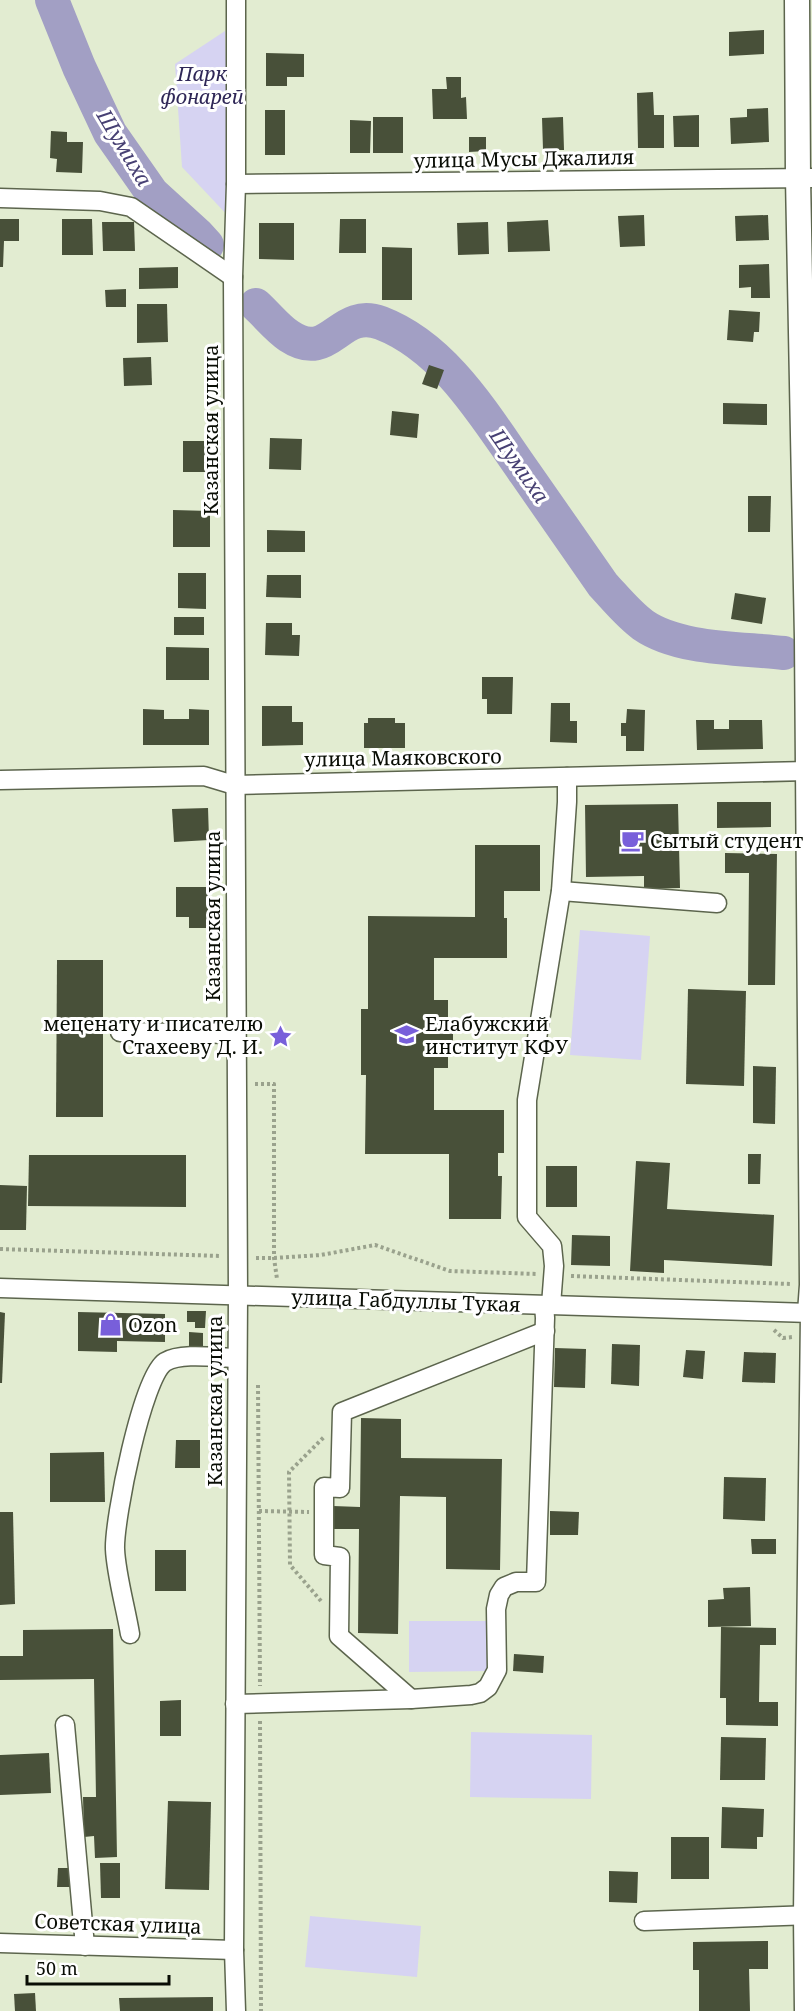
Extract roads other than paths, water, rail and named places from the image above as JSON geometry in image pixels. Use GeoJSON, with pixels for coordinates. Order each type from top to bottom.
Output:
{"type":"FeatureCollection","features":[{"type":"Feature","properties":{"kind":"main road"},"geometry":{"type":"LineString","coordinates":[[797,0],[805,178],[810,639],[808,771],[812,1285],[810,1321]]}},
{"type":"Feature","properties":{"kind":"street","name":"Казанская улица"},"geometry":{"type":"LineString","coordinates":[[236,0],[236,184],[233,278],[238,1296],[234,1950],[236,2011]]}},
{"type":"Feature","properties":{"kind":"street","name":"улица Мусы Джалиля"},"geometry":{"type":"LineString","coordinates":[[236,184],[805,178]]}},
{"type":"Feature","properties":{"kind":"street"},"geometry":{"type":"LineString","coordinates":[[0,198],[100,201],[131,207],[233,278]]}},
{"type":"Feature","properties":{"kind":"street","name":"улица Маяковского"},"geometry":{"type":"LineString","coordinates":[[0,780],[204,776],[234,785],[808,771]]}},
{"type":"Feature","properties":{"kind":"street"},"geometry":{"type":"LineString","coordinates":[[236,1704],[471,1695],[488,1687],[497,1670],[496,1609],[499,1595],[504,1587],[516,1582],[536,1582],[545,1331],[553,1275],[552,1246],[527,1217],[526,1100],[561,891],[567,777]]}},
{"type":"Feature","properties":{"kind":"street"},"geometry":{"type":"LineString","coordinates":[[561,891],[717,903]]}},
{"type":"Feature","properties":{"kind":"street"},"geometry":{"type":"LineString","coordinates":[[120,1032],[236,1035]]}},
{"type":"Feature","properties":{"kind":"street","name":"улица Габдуллы Тукая"},"geometry":{"type":"LineString","coordinates":[[0,1288],[548,1305],[810,1321]]}},
{"type":"Feature","properties":{"kind":"street"},"geometry":{"type":"LineString","coordinates":[[804,2011],[807,1915],[810,1321]]}},
{"type":"Feature","properties":{"kind":"street"},"geometry":{"type":"LineString","coordinates":[[411,1699],[339,1636],[340,1557],[324,1555],[324,1487],[340,1488],[342,1412],[545,1331]]}},
{"type":"Feature","properties":{"kind":"street"},"geometry":{"type":"LineString","coordinates":[[130,1634],[115,1550],[118,1506],[144,1404],[156,1374],[164,1363],[180,1357],[237,1358]]}},
{"type":"Feature","properties":{"kind":"street"},"geometry":{"type":"LineString","coordinates":[[65,1725],[85,1946]]}},
{"type":"Feature","properties":{"kind":"street"},"geometry":{"type":"LineString","coordinates":[[644,1921],[807,1915]]}},
{"type":"Feature","properties":{"kind":"street","name":"Советская улица"},"geometry":{"type":"LineString","coordinates":[[0,1943],[234,1950]]}},
{"type":"Feature","properties":{"kind":"waterway","name":"Шумиха"},"geometry":{"type":"LineString","coordinates":[[52,0],[79,67],[110,133],[152,193],[207,245]]}},
{"type":"Feature","properties":{"kind":"waterway","name":"Шумиха"},"geometry":{"type":"LineString","coordinates":[[256,305],[285,333],[303,343],[315,344],[354,322],[366,320],[381,323],[404,334],[425,349],[463,387],[603,585],[638,621],[658,633],[692,644],[784,653]]}},
{"type":"Feature","properties":{"kind":"place","name":"Сытый студент"},"geometry":{"type":"Point","coordinates":[632,841]}},
{"type":"Feature","properties":{"kind":"place","name":"Елабужский институт КФУ"},"geometry":{"type":"Point","coordinates":[407,1035]}},
{"type":"Feature","properties":{"kind":"place","name":"меценату и писателю Стахееву Д. И."},"geometry":{"type":"Point","coordinates":[281,1036]}},
{"type":"Feature","properties":{"kind":"place","name":"Ozon"},"geometry":{"type":"Point","coordinates":[110,1325]}},
{"type":"Feature","properties":{"kind":"park label","name":"Парк фонарей"},"geometry":{"type":"Point","coordinates":[202,86]}}]}
